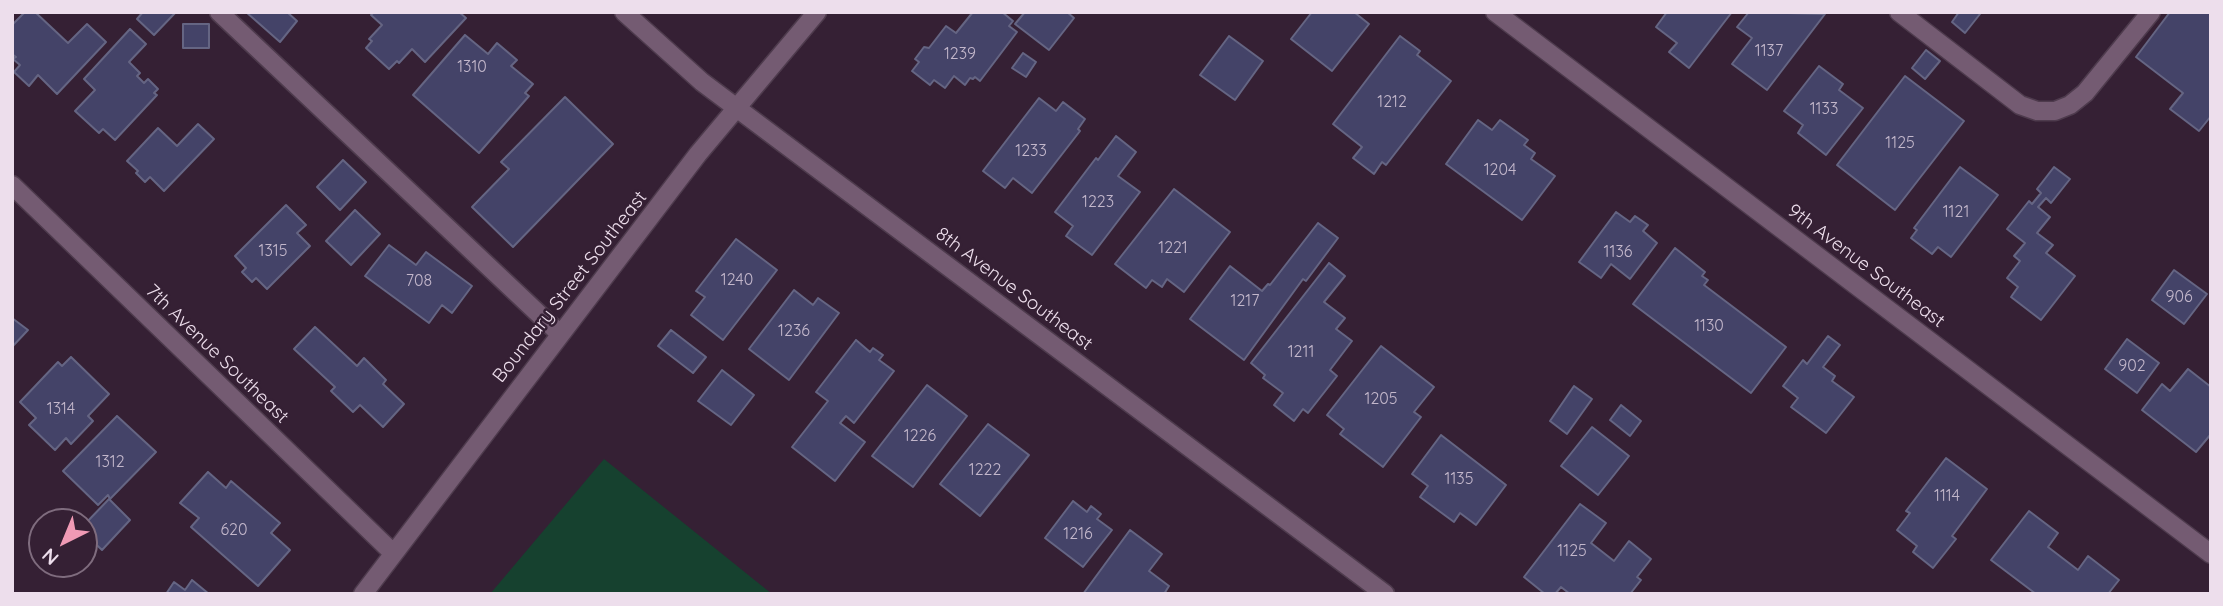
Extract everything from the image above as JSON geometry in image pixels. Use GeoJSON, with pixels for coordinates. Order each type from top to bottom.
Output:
{"type":"FeatureCollection","features":[{"type":"Feature","properties":{"kind":"street"},"geometry":{"type":"LineString","coordinates":[[219,12],[560,334]]}},
{"type":"Feature","properties":{"kind":"street","name":"8th Avenue Southeast"},"geometry":{"type":"LineString","coordinates":[[624,12],[686,70],[1385,594]]}},
{"type":"Feature","properties":{"kind":"street","name":"Boundary Street Southeast"},"geometry":{"type":"LineString","coordinates":[[363,594],[698,154],[817,12]]}},
{"type":"Feature","properties":{"kind":"street","name":"9th Avenue Southeast"},"geometry":{"type":"LineString","coordinates":[[1495,12],[2211,554]]}},
{"type":"Feature","properties":{"kind":"street"},"geometry":{"type":"LineString","coordinates":[[1899,12],[2020,105],[2037,111],[2055,111],[2070,105],[2085,93],[2151,12]]}},
{"type":"Feature","properties":{"kind":"street","name":"7th Avenue Southeast"},"geometry":{"type":"LineString","coordinates":[[12,185],[393,553]]}},
{"type":"Feature","properties":{"kind":"green space"},"geometry":{"type":"Polygon","coordinates":[[[604,459],[772,594],[490,594],[604,459]]]}},
{"type":"Feature","properties":{"kind":"building"},"geometry":{"type":"Polygon","coordinates":[[[25,12],[35,12],[68,43],[87,24],[106,42],[57,94],[38,75],[29,86],[14,72],[20,65],[13,59],[16,57],[12,54],[12,25],[25,12]]]}},
{"type":"Feature","properties":{"kind":"building"},"geometry":{"type":"Polygon","coordinates":[[[143,12],[176,12],[154,35],[137,19],[143,12]]]}},
{"type":"Feature","properties":{"kind":"building"},"geometry":{"type":"Polygon","coordinates":[[[246,12],[287,12],[297,21],[280,42],[246,12]]]}},
{"type":"Feature","properties":{"kind":"building"},"geometry":{"type":"Polygon","coordinates":[[[374,12],[459,12],[466,18],[425,62],[412,49],[389,69],[366,48],[372,41],[369,39],[382,25],[371,15],[374,12]]]}},
{"type":"Feature","properties":{"kind":"building"},"geometry":{"type":"Polygon","coordinates":[[[973,12],[1002,12],[1013,21],[1009,26],[1017,32],[980,81],[975,77],[970,78],[965,85],[954,76],[945,88],[934,80],[930,85],[912,71],[919,62],[915,59],[924,47],[929,48],[946,26],[956,33],[973,12]]]}},
{"type":"Feature","properties":{"kind":"building"},"geometry":{"type":"Polygon","coordinates":[[[1025,12],[1067,12],[1074,18],[1049,50],[1015,24],[1025,12]]]}},
{"type":"Feature","properties":{"kind":"building"},"geometry":{"type":"Polygon","coordinates":[[[1312,12],[1354,12],[1369,24],[1332,71],[1291,39],[1312,12]]]}},
{"type":"Feature","properties":{"kind":"building"},"geometry":{"type":"Polygon","coordinates":[[[1667,12],[1732,12],[1689,68],[1669,52],[1677,43],[1656,27],[1667,12]]]}},
{"type":"Feature","properties":{"kind":"building"},"geometry":{"type":"Polygon","coordinates":[[[1749,12],[1825,14],[1767,90],[1732,64],[1752,38],[1737,27],[1749,12]]]}},
{"type":"Feature","properties":{"kind":"building"},"geometry":{"type":"Polygon","coordinates":[[[1959,12],[1980,14],[1965,33],[1952,22],[1959,12]]]}},
{"type":"Feature","properties":{"kind":"building"},"geometry":{"type":"Polygon","coordinates":[[[2170,12],[2211,12],[2211,116],[2199,131],[2170,109],[2183,93],[2136,57],[2170,12]]]}},
{"type":"Feature","properties":{"kind":"building"},"geometry":{"type":"Polygon","coordinates":[[[183,24],[209,24],[209,48],[183,48],[183,24]]]}},
{"type":"Feature","properties":{"kind":"building"},"geometry":{"type":"Polygon","coordinates":[[[130,29],[146,44],[129,62],[140,73],[137,76],[144,83],[148,79],[158,89],[154,93],[157,95],[115,140],[103,129],[99,133],[75,111],[95,90],[84,79],[130,29]]]}},
{"type":"Feature","properties":{"kind":"building"},"geometry":{"type":"Polygon","coordinates":[[[465,35],[488,54],[497,43],[517,60],[511,66],[533,84],[525,93],[529,96],[479,153],[413,95],[465,35]]]}},
{"type":"Feature","properties":{"kind":"building"},"geometry":{"type":"Polygon","coordinates":[[[1229,36],[1263,61],[1235,100],[1200,75],[1229,36]]]}},
{"type":"Feature","properties":{"kind":"building"},"geometry":{"type":"Polygon","coordinates":[[[1400,36],[1420,51],[1417,55],[1451,81],[1386,165],[1382,162],[1374,174],[1353,158],[1362,147],[1333,124],[1400,36]]]}},
{"type":"Feature","properties":{"kind":"building"},"geometry":{"type":"Polygon","coordinates":[[[1926,50],[1940,61],[1925,79],[1912,68],[1926,50]]]}},
{"type":"Feature","properties":{"kind":"building"},"geometry":{"type":"Polygon","coordinates":[[[1023,53],[1036,62],[1026,77],[1012,68],[1023,53]]]}},
{"type":"Feature","properties":{"kind":"building"},"geometry":{"type":"Polygon","coordinates":[[[1819,66],[1843,84],[1839,90],[1863,108],[1826,155],[1798,133],[1803,125],[1784,111],[1819,66]]]}},
{"type":"Feature","properties":{"kind":"building"},"geometry":{"type":"Polygon","coordinates":[[[1905,76],[1964,121],[1895,210],[1837,165],[1905,76]]]}},
{"type":"Feature","properties":{"kind":"building"},"geometry":{"type":"Polygon","coordinates":[[[565,97],[613,144],[513,247],[472,207],[509,169],[501,162],[565,97]]]}},
{"type":"Feature","properties":{"kind":"building"},"geometry":{"type":"Polygon","coordinates":[[[1039,98],[1056,111],[1063,102],[1085,119],[1078,129],[1080,131],[1032,193],[1013,178],[1005,188],[983,171],[1039,98]]]}},
{"type":"Feature","properties":{"kind":"building"},"geometry":{"type":"Polygon","coordinates":[[[1478,120],[1492,130],[1500,120],[1528,140],[1524,145],[1535,153],[1531,159],[1555,176],[1522,220],[1446,164],[1478,120]]]}},
{"type":"Feature","properties":{"kind":"building"},"geometry":{"type":"Polygon","coordinates":[[[198,124],[214,139],[164,191],[150,177],[145,182],[127,161],[158,128],[177,146],[198,124]]]}},
{"type":"Feature","properties":{"kind":"building"},"geometry":{"type":"Polygon","coordinates":[[[1116,136],[1136,152],[1118,176],[1140,192],[1092,255],[1066,236],[1073,226],[1055,212],[1116,136]]]}},
{"type":"Feature","properties":{"kind":"building"},"geometry":{"type":"Polygon","coordinates":[[[343,160],[366,182],[340,210],[317,187],[343,160]]]}},
{"type":"Feature","properties":{"kind":"building"},"geometry":{"type":"Polygon","coordinates":[[[1960,167],[1998,195],[1951,257],[1938,247],[1932,254],[1911,238],[1917,230],[1914,228],[1960,167]]]}},
{"type":"Feature","properties":{"kind":"building"},"geometry":{"type":"Polygon","coordinates":[[[2054,167],[2070,179],[2051,203],[2046,198],[2038,207],[2050,217],[2037,233],[2053,245],[2046,253],[2075,276],[2041,320],[2011,297],[2018,287],[2007,278],[2020,261],[2014,256],[2025,243],[2007,229],[2029,201],[2032,204],[2041,193],[2037,189],[2054,167]]]}},
{"type":"Feature","properties":{"kind":"building"},"geometry":{"type":"Polygon","coordinates":[[[1174,189],[1230,232],[1184,292],[1167,279],[1162,287],[1152,280],[1146,288],[1115,264],[1174,189]]]}},
{"type":"Feature","properties":{"kind":"building"},"geometry":{"type":"Polygon","coordinates":[[[286,205],[306,225],[297,233],[310,246],[267,289],[256,278],[252,282],[242,272],[246,268],[235,256],[286,205]]]}},
{"type":"Feature","properties":{"kind":"building"},"geometry":{"type":"Polygon","coordinates":[[[355,210],[380,234],[351,265],[326,241],[355,210]]]}},
{"type":"Feature","properties":{"kind":"building"},"geometry":{"type":"Polygon","coordinates":[[[1616,212],[1630,222],[1635,216],[1648,225],[1643,231],[1657,243],[1630,279],[1611,264],[1601,278],[1579,262],[1616,212]]]}},
{"type":"Feature","properties":{"kind":"building"},"geometry":{"type":"Polygon","coordinates":[[[1318,223],[1338,238],[1306,281],[1303,279],[1244,360],[1190,319],[1230,266],[1262,291],[1270,285],[1318,223]]]}},
{"type":"Feature","properties":{"kind":"building"},"geometry":{"type":"Polygon","coordinates":[[[736,239],[777,270],[723,340],[691,315],[705,297],[696,291],[736,239]]]}},
{"type":"Feature","properties":{"kind":"building"},"geometry":{"type":"Polygon","coordinates":[[[389,245],[416,265],[426,252],[472,286],[452,313],[442,305],[429,323],[365,276],[389,245]]]}},
{"type":"Feature","properties":{"kind":"building"},"geometry":{"type":"Polygon","coordinates":[[[1675,248],[1705,272],[1702,276],[1708,280],[1704,285],[1786,347],[1751,393],[1633,304],[1675,248]]]}},
{"type":"Feature","properties":{"kind":"building"},"geometry":{"type":"Polygon","coordinates":[[[1329,263],[1345,276],[1324,302],[1345,318],[1336,329],[1352,341],[1330,370],[1337,376],[1308,413],[1303,409],[1294,421],[1274,405],[1283,393],[1263,378],[1265,375],[1251,363],[1329,263]]]}},
{"type":"Feature","properties":{"kind":"building"},"geometry":{"type":"Polygon","coordinates":[[[2174,270],[2207,294],[2184,324],[2152,300],[2174,270]]]}},
{"type":"Feature","properties":{"kind":"building"},"geometry":{"type":"Polygon","coordinates":[[[794,290],[813,305],[818,298],[839,313],[789,380],[749,349],[794,290]]]}},
{"type":"Feature","properties":{"kind":"building"},"geometry":{"type":"Polygon","coordinates":[[[12,318],[28,330],[12,347],[12,318]]]}},
{"type":"Feature","properties":{"kind":"building"},"geometry":{"type":"Polygon","coordinates":[[[315,327],[357,366],[364,358],[386,380],[383,384],[404,404],[383,427],[360,405],[353,412],[331,391],[335,387],[294,349],[315,327]]]}},
{"type":"Feature","properties":{"kind":"building"},"geometry":{"type":"Polygon","coordinates":[[[671,330],[706,357],[693,373],[658,346],[671,330]]]}},
{"type":"Feature","properties":{"kind":"building"},"geometry":{"type":"Polygon","coordinates":[[[1828,336],[1840,345],[1823,367],[1835,376],[1832,381],[1854,397],[1826,433],[1791,407],[1798,398],[1783,386],[1803,360],[1807,364],[1828,336]]]}},
{"type":"Feature","properties":{"kind":"building"},"geometry":{"type":"Polygon","coordinates":[[[2127,339],[2159,363],[2137,393],[2105,369],[2127,339]]]}},
{"type":"Feature","properties":{"kind":"building"},"geometry":{"type":"Polygon","coordinates":[[[856,340],[870,352],[873,348],[883,355],[879,360],[894,371],[854,423],[846,416],[840,423],[865,442],[835,481],[792,447],[828,401],[816,392],[856,340]]]}},
{"type":"Feature","properties":{"kind":"building"},"geometry":{"type":"Polygon","coordinates":[[[1381,346],[1434,387],[1414,412],[1421,417],[1383,467],[1340,434],[1344,429],[1327,415],[1381,346]]]}},
{"type":"Feature","properties":{"kind":"building"},"geometry":{"type":"Polygon","coordinates":[[[71,357],[109,394],[88,416],[93,421],[71,444],[66,438],[55,450],[29,425],[36,418],[20,402],[58,362],[62,366],[71,357]]]}},
{"type":"Feature","properties":{"kind":"building"},"geometry":{"type":"Polygon","coordinates":[[[2188,369],[2211,387],[2211,434],[2196,452],[2142,410],[2162,384],[2170,391],[2188,369]]]}},
{"type":"Feature","properties":{"kind":"building"},"geometry":{"type":"Polygon","coordinates":[[[722,370],[754,395],[731,425],[698,401],[722,370]]]}},
{"type":"Feature","properties":{"kind":"building"},"geometry":{"type":"Polygon","coordinates":[[[927,385],[967,416],[913,487],[872,456],[927,385]]]}},
{"type":"Feature","properties":{"kind":"building"},"geometry":{"type":"Polygon","coordinates":[[[1574,386],[1592,399],[1567,434],[1550,421],[1574,386]]]}},
{"type":"Feature","properties":{"kind":"building"},"geometry":{"type":"Polygon","coordinates":[[[1621,405],[1641,421],[1630,436],[1610,420],[1621,405]]]}},
{"type":"Feature","properties":{"kind":"building"},"geometry":{"type":"Polygon","coordinates":[[[117,416],[156,452],[110,499],[108,495],[98,505],[63,471],[117,416]]]}},
{"type":"Feature","properties":{"kind":"building"},"geometry":{"type":"Polygon","coordinates":[[[988,424],[1029,455],[980,516],[940,484],[988,424]]]}},
{"type":"Feature","properties":{"kind":"building"},"geometry":{"type":"Polygon","coordinates":[[[1592,427],[1629,456],[1598,495],[1561,466],[1592,427]]]}},
{"type":"Feature","properties":{"kind":"building"},"geometry":{"type":"Polygon","coordinates":[[[1441,435],[1506,485],[1476,525],[1460,513],[1454,522],[1420,497],[1428,486],[1412,474],[1441,435]]]}},
{"type":"Feature","properties":{"kind":"building"},"geometry":{"type":"Polygon","coordinates":[[[1946,458],[1987,489],[1952,536],[1956,539],[1933,568],[1913,552],[1917,546],[1897,530],[1910,513],[1906,511],[1946,458]]]}},
{"type":"Feature","properties":{"kind":"building"},"geometry":{"type":"Polygon","coordinates":[[[208,472],[226,488],[231,481],[280,523],[271,533],[290,550],[258,586],[191,527],[199,518],[180,503],[208,472]]]}},
{"type":"Feature","properties":{"kind":"building"},"geometry":{"type":"Polygon","coordinates":[[[109,499],[130,520],[102,550],[98,546],[98,510],[109,499]]]}},
{"type":"Feature","properties":{"kind":"building"},"geometry":{"type":"Polygon","coordinates":[[[1073,501],[1087,512],[1091,506],[1101,514],[1097,519],[1112,530],[1083,567],[1045,538],[1073,501]]]}},
{"type":"Feature","properties":{"kind":"building"},"geometry":{"type":"Polygon","coordinates":[[[1580,504],[1606,523],[1591,543],[1614,561],[1629,541],[1651,559],[1637,577],[1641,580],[1630,594],[1570,594],[1561,587],[1555,594],[1545,594],[1524,577],[1580,504]]]}},
{"type":"Feature","properties":{"kind":"building"},"geometry":{"type":"Polygon","coordinates":[[[2029,511],[2058,533],[2048,547],[2078,570],[2088,556],[2119,580],[2108,594],[2036,594],[1991,560],[2029,511]]]}},
{"type":"Feature","properties":{"kind":"building"},"geometry":{"type":"Polygon","coordinates":[[[1130,530],[1162,554],[1149,571],[1169,586],[1164,594],[1083,594],[1130,530]]]}},
{"type":"Feature","properties":{"kind":"building"},"geometry":{"type":"Polygon","coordinates":[[[192,580],[209,594],[166,594],[174,582],[185,590],[192,580]]]}}]}
